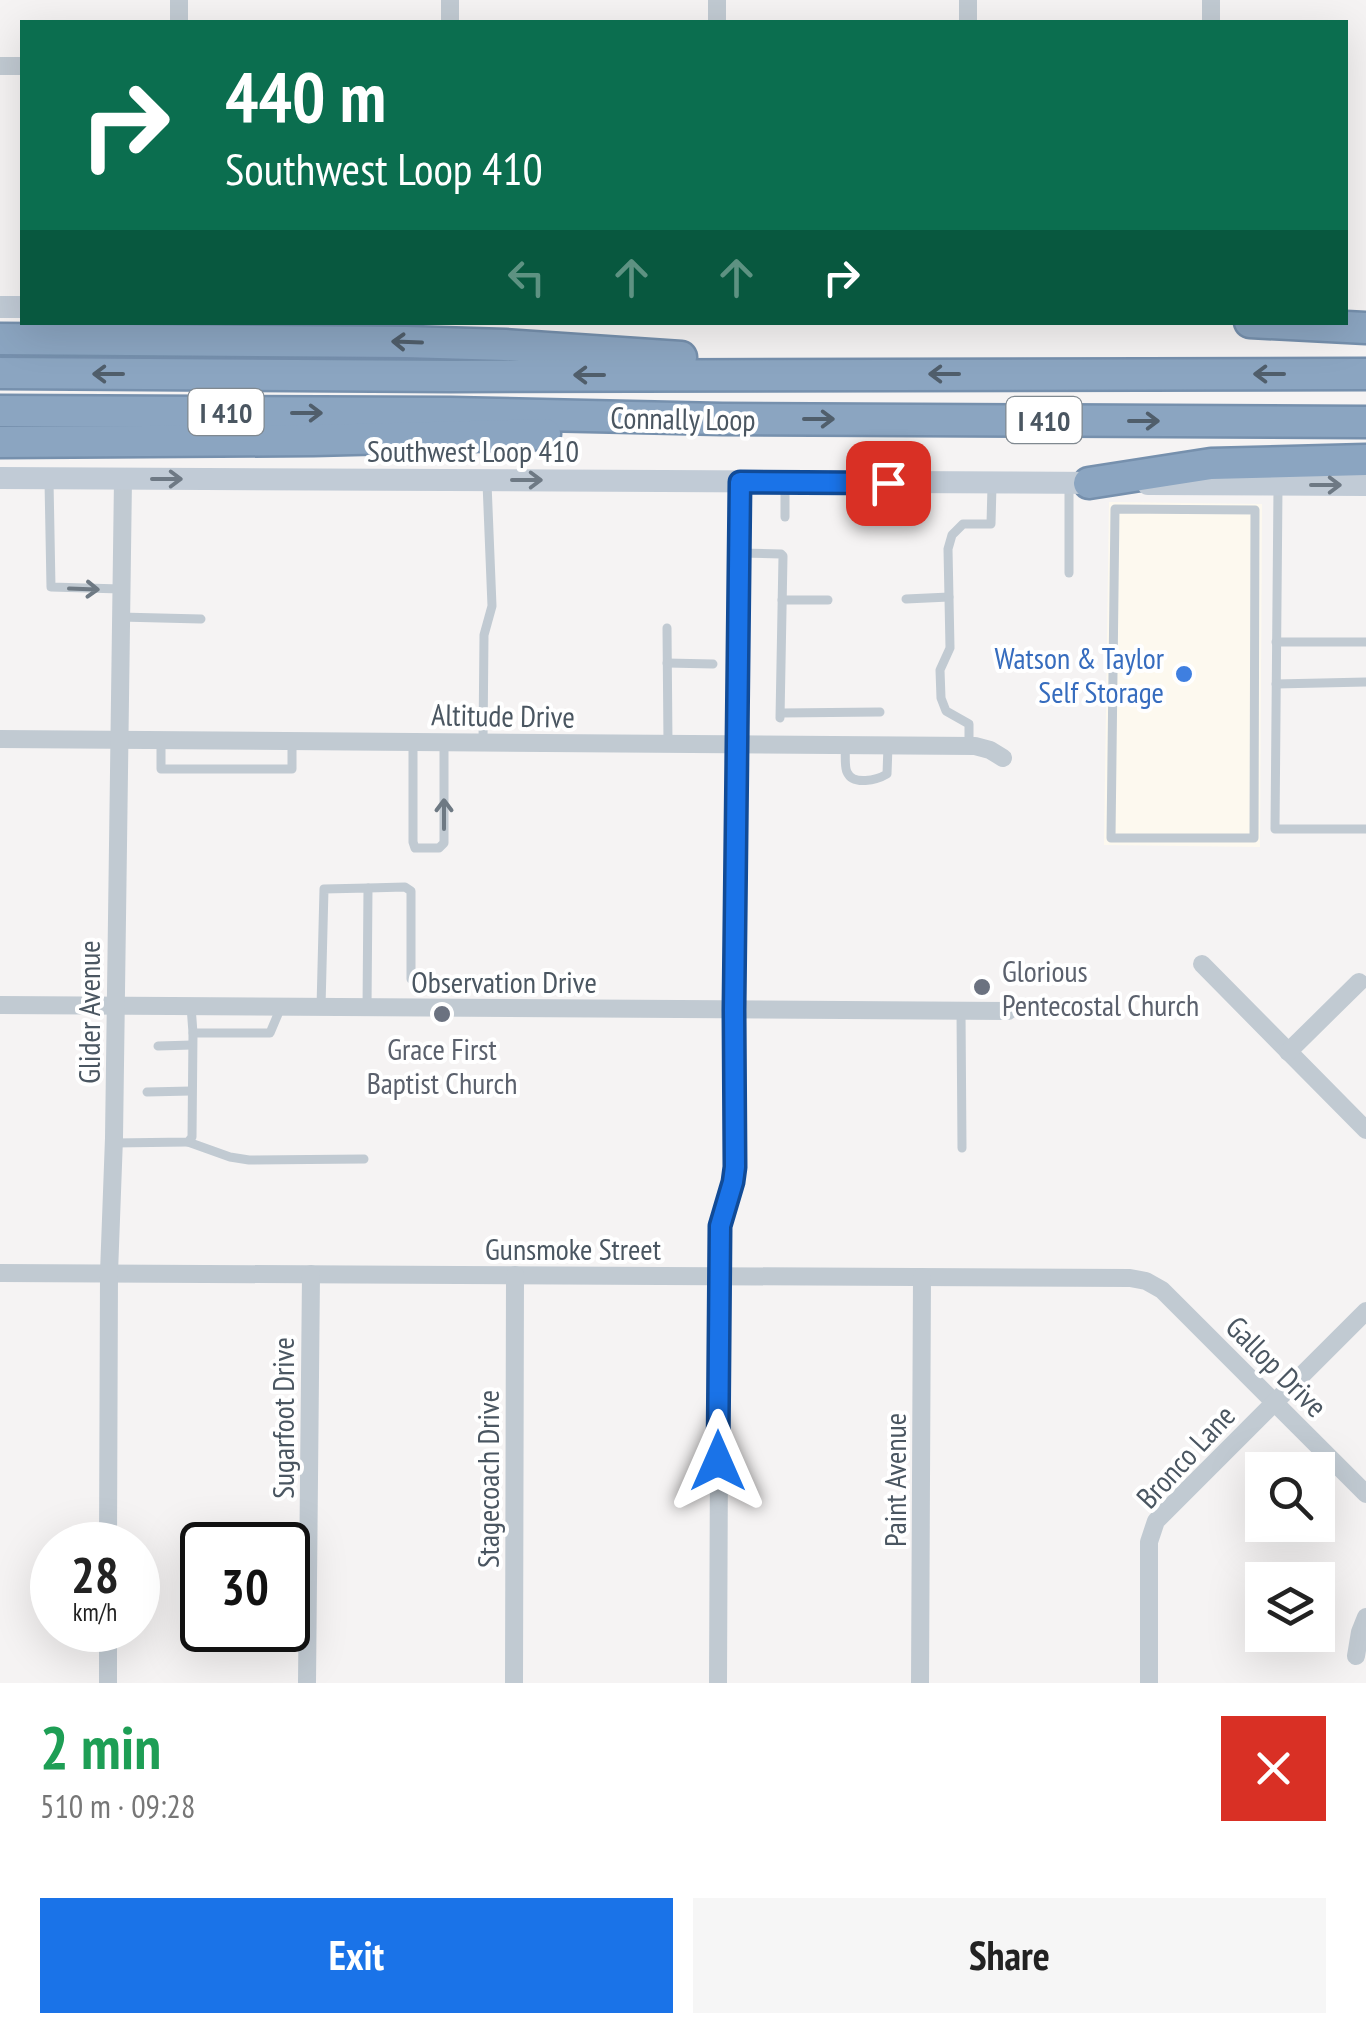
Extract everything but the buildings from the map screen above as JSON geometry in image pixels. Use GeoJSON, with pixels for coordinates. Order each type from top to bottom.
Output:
{"type":"FeatureCollection","features":[{"type":"Feature","properties":{"kind":"highway"},"geometry":{"type":"LineString","coordinates":[[1308,325],[1366,328]]}},
{"type":"Feature","properties":{"kind":"highway"},"geometry":{"type":"LineString","coordinates":[[1,338],[505,345],[672,356],[791,374]]}},
{"type":"Feature","properties":{"kind":"highway","name":"Connally Loop"},"geometry":{"type":"LineString","coordinates":[[0,374],[1366,374]]}},
{"type":"Feature","properties":{"kind":"highway","name":"Connally Loop"},"geometry":{"type":"LineString","coordinates":[[0,411],[1366,422]]}},
{"type":"Feature","properties":{"kind":"highway"},"geometry":{"type":"LineString","coordinates":[[0,442],[430,438],[678,430],[722,419]]}},
{"type":"Feature","properties":{"kind":"highway"},"geometry":{"type":"LineString","coordinates":[[1079,484],[1211,464],[1366,460]]}},
{"type":"Feature","properties":{"kind":"main road","name":"Southwest Loop 410"},"geometry":{"type":"LineString","coordinates":[[0,478],[1366,485]]}},
{"type":"Feature","properties":{"kind":"street","name":"Glider Avenue"},"geometry":{"type":"LineString","coordinates":[[108,1522],[123,479]]}},
{"type":"Feature","properties":{"kind":"street"},"geometry":{"type":"LineString","coordinates":[[718,1683],[720,1226],[735,1167],[740,482]]}},
{"type":"Feature","properties":{"kind":"street","name":"Altitude Drive"},"geometry":{"type":"LineString","coordinates":[[0,739],[970,746],[990,750],[1003,758]]}},
{"type":"Feature","properties":{"kind":"street"},"geometry":{"type":"LineString","coordinates":[[1202,964],[1366,1130]]}},
{"type":"Feature","properties":{"kind":"street"},"geometry":{"type":"LineString","coordinates":[[1288,1052],[1359,982]]}},
{"type":"Feature","properties":{"kind":"street","name":"Observation Drive"},"geometry":{"type":"LineString","coordinates":[[0,1005],[1008,1010]]}},
{"type":"Feature","properties":{"kind":"street","name":"Gunsmoke Street"},"geometry":{"type":"LineString","coordinates":[[0,1273],[1146,1281]]}},
{"type":"Feature","properties":{"kind":"street","name":"Sugarfoot Drive"},"geometry":{"type":"LineString","coordinates":[[307,1683],[311,1274]]}},
{"type":"Feature","properties":{"kind":"street","name":"Stagecoach Drive"},"geometry":{"type":"LineString","coordinates":[[514,1683],[515,1275]]}},
{"type":"Feature","properties":{"kind":"street","name":"Paint Avenue"},"geometry":{"type":"LineString","coordinates":[[920,1683],[922,1277]]}},
{"type":"Feature","properties":{"kind":"street","name":"Gallop Drive"},"geometry":{"type":"LineString","coordinates":[[1146,1281],[1162,1290],[1366,1494]]}},
{"type":"Feature","properties":{"kind":"street","name":"Bronco Lane"},"geometry":{"type":"LineString","coordinates":[[1149,1683],[1149,1542],[1156,1521],[1366,1311]]}},
{"type":"Feature","properties":{"kind":"street"},"geometry":{"type":"LineString","coordinates":[[1356,1656],[1366,1617]]}},
{"type":"Feature","properties":{"kind":"street"},"geometry":{"type":"LineString","coordinates":[[108,1652],[108,1683]]}},
{"type":"Feature","properties":{"kind":"lane"},"geometry":{"type":"LineString","coordinates":[[49,478],[51,586],[121,589]]}},
{"type":"Feature","properties":{"kind":"lane"},"geometry":{"type":"LineString","coordinates":[[483,742],[484,635],[492,606],[487,480]]}},
{"type":"Feature","properties":{"kind":"lane"},"geometry":{"type":"LineString","coordinates":[[785,482],[785,517]]}},
{"type":"Feature","properties":{"kind":"lane"},"geometry":{"type":"LineString","coordinates":[[970,746],[969,724],[946,711],[940,698],[940,670],[950,648],[948,549],[952,535],[963,524],[992,524],[992,483]]}},
{"type":"Feature","properties":{"kind":"lane"},"geometry":{"type":"LineString","coordinates":[[1069,573],[1079,484]]}},
{"type":"Feature","properties":{"kind":"lane"},"geometry":{"type":"LineString","coordinates":[[1210,484],[1210,510]]}},
{"type":"Feature","properties":{"kind":"lane"},"geometry":{"type":"LineString","coordinates":[[1278,485],[1275,829],[1366,829]]}},
{"type":"Feature","properties":{"kind":"lane"},"geometry":{"type":"LineString","coordinates":[[1135,496],[1135,508]]}},
{"type":"Feature","properties":{"kind":"lane"},"geometry":{"type":"LineString","coordinates":[[1115,508],[1135,508],[1256,510],[1254,838],[1111,838],[1115,508]]}},
{"type":"Feature","properties":{"kind":"lane"},"geometry":{"type":"LineString","coordinates":[[739,553],[783,556],[781,715],[880,712]]}},
{"type":"Feature","properties":{"kind":"lane"},"geometry":{"type":"LineString","coordinates":[[906,599],[949,596]]}},
{"type":"Feature","properties":{"kind":"lane"},"geometry":{"type":"LineString","coordinates":[[782,600],[828,600]]}},
{"type":"Feature","properties":{"kind":"lane"},"geometry":{"type":"LineString","coordinates":[[120,617],[202,619]]}},
{"type":"Feature","properties":{"kind":"lane"},"geometry":{"type":"LineString","coordinates":[[667,628],[668,744]]}},
{"type":"Feature","properties":{"kind":"lane"},"geometry":{"type":"LineString","coordinates":[[1276,642],[1366,642]]}},
{"type":"Feature","properties":{"kind":"lane"},"geometry":{"type":"LineString","coordinates":[[667,663],[714,664]]}},
{"type":"Feature","properties":{"kind":"lane"},"geometry":{"type":"LineString","coordinates":[[1276,684],[1366,682]]}},
{"type":"Feature","properties":{"kind":"lane"},"geometry":{"type":"LineString","coordinates":[[161,739],[161,769],[292,769],[292,740]]}},
{"type":"Feature","properties":{"kind":"lane"},"geometry":{"type":"LineString","coordinates":[[413,742],[415,848],[439,848],[444,842],[444,742]]}},
{"type":"Feature","properties":{"kind":"lane"},"geometry":{"type":"LineString","coordinates":[[846,746],[847,772],[851,778],[868,781],[887,774],[888,746]]}},
{"type":"Feature","properties":{"kind":"lane"},"geometry":{"type":"LineString","coordinates":[[322,1007],[324,889],[405,887],[410,891],[410,979]]}},
{"type":"Feature","properties":{"kind":"lane"},"geometry":{"type":"LineString","coordinates":[[367,1008],[368,888]]}},
{"type":"Feature","properties":{"kind":"lane"},"geometry":{"type":"LineString","coordinates":[[188,1142],[192,1137],[190,1006]]}},
{"type":"Feature","properties":{"kind":"lane"},"geometry":{"type":"LineString","coordinates":[[193,1033],[270,1033],[281,1007]]}},
{"type":"Feature","properties":{"kind":"lane"},"geometry":{"type":"LineString","coordinates":[[962,1010],[962,1148]]}},
{"type":"Feature","properties":{"kind":"lane"},"geometry":{"type":"LineString","coordinates":[[158,1046],[192,1045]]}},
{"type":"Feature","properties":{"kind":"lane"},"geometry":{"type":"LineString","coordinates":[[147,1092],[191,1091]]}},
{"type":"Feature","properties":{"kind":"lane"},"geometry":{"type":"LineString","coordinates":[[114,1143],[188,1142],[249,1160],[364,1159]]}},
{"type":"Feature","properties":{"kind":"shaded area","name":"Watson & Taylor Self Storage"},"geometry":{"type":"Polygon","coordinates":[[[1109,502],[1262,504],[1260,847],[1104,845],[1109,502]]]}},
{"type":"Feature","properties":{"kind":"place","name":"Watson & Taylor Self Storage"},"geometry":{"type":"Point","coordinates":[1184,674]}},
{"type":"Feature","properties":{"kind":"place","name":"Glorious Pentecostal Church"},"geometry":{"type":"Point","coordinates":[982,987]}},
{"type":"Feature","properties":{"kind":"place","name":"Grace First Baptist Church"},"geometry":{"type":"Point","coordinates":[442,1014]}},
{"type":"Feature","properties":{"kind":"route"},"geometry":{"type":"LineString","coordinates":[[718,1461],[720,1226],[735,1167],[740,482],[888,483]]}}]}
